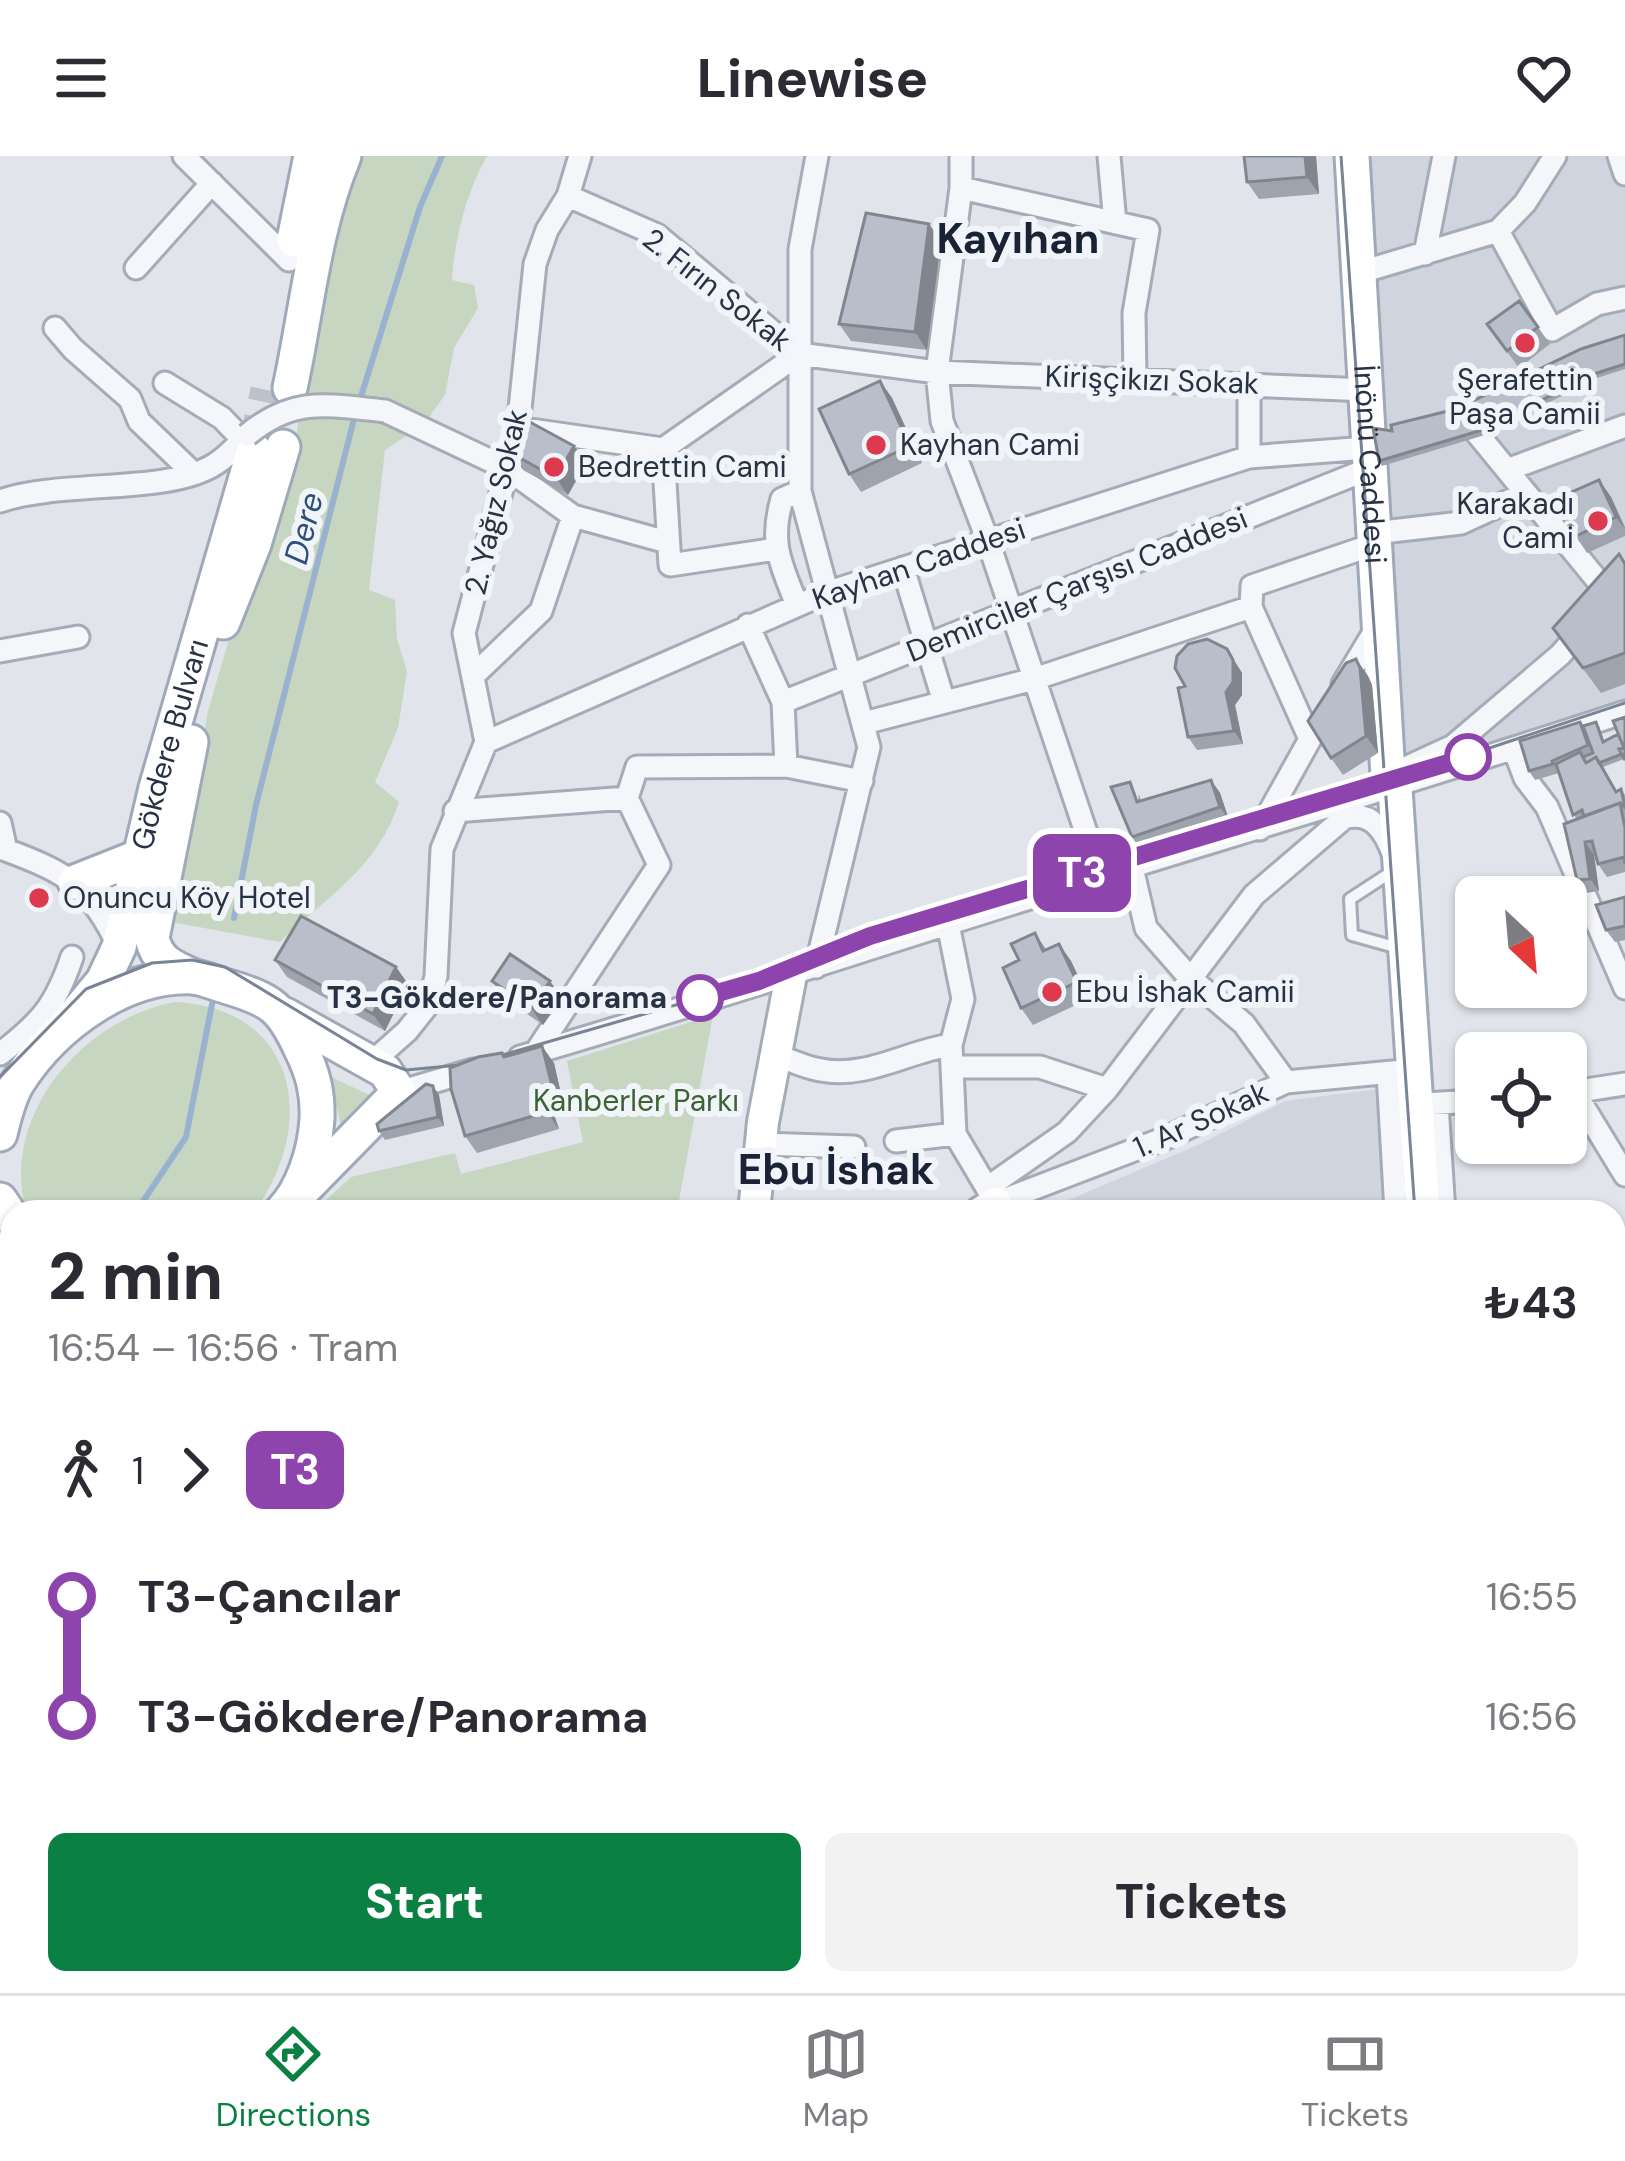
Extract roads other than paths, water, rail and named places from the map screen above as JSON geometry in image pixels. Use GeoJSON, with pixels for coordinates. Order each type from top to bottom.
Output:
{"type":"FeatureCollection","features":[{"type":"Feature","properties":{"kind":"main road"},"geometry":{"type":"LineString","coordinates":[[310,156],[289,260],[278,389],[329,193],[344,156]]}},
{"type":"Feature","properties":{"kind":"main road","name":"İnönü Caddesi"},"geometry":{"type":"LineString","coordinates":[[1352,156],[1405,950],[1401,1071],[1427,1104],[1424,1200]]}},
{"type":"Feature","properties":{"kind":"main road","name":"Gökdere Bulvarı"},"geometry":{"type":"LineString","coordinates":[[6,1078],[65,1027],[103,981],[118,947],[138,857],[257,443]]}},
{"type":"Feature","properties":{"kind":"main road","name":"Gökdere Bulvarı"},"geometry":{"type":"LineString","coordinates":[[195,977],[159,957],[152,938],[153,920],[189,748],[225,614],[254,544],[257,443]]}},
{"type":"Feature","properties":{"kind":"main road"},"geometry":{"type":"LineString","coordinates":[[75,882],[138,857]]}},
{"type":"Feature","properties":{"kind":"main road"},"geometry":{"type":"LineString","coordinates":[[755,1200],[776,1054],[804,971]]}},
{"type":"Feature","properties":{"kind":"main road"},"geometry":{"type":"LineString","coordinates":[[65,1027],[104,1001],[148,981],[195,977],[244,992],[385,1071],[399,1092],[293,1200]]}},
{"type":"Feature","properties":{"kind":"main road"},"geometry":{"type":"LineString","coordinates":[[285,1015],[318,1094],[310,1162],[289,1200]]}},
{"type":"Feature","properties":{"kind":"main road"},"geometry":{"type":"LineString","coordinates":[[0,1134],[6,1078]]}},
{"type":"Feature","properties":{"kind":"street"},"geometry":{"type":"LineString","coordinates":[[184,156],[289,260]]}},
{"type":"Feature","properties":{"kind":"street","name":"2. Yağız Sokak"},"geometry":{"type":"LineString","coordinates":[[485,742],[464,633],[518,428],[535,263],[547,230],[568,196],[580,156]]}},
{"type":"Feature","properties":{"kind":"street"},"geometry":{"type":"LineString","coordinates":[[804,971],[868,747],[800,491],[800,249],[818,156]]}},
{"type":"Feature","properties":{"kind":"street"},"geometry":{"type":"LineString","coordinates":[[961,156],[937,372],[942,422],[988,541],[1101,877]]}},
{"type":"Feature","properties":{"kind":"street"},"geometry":{"type":"LineString","coordinates":[[1109,156],[1115,223]]}},
{"type":"Feature","properties":{"kind":"street"},"geometry":{"type":"LineString","coordinates":[[1425,254],[1444,156]]}},
{"type":"Feature","properties":{"kind":"street"},"geometry":{"type":"LineString","coordinates":[[1358,273],[1498,231],[1525,203],[1555,156]]}},
{"type":"Feature","properties":{"kind":"street"},"geometry":{"type":"LineString","coordinates":[[1619,156],[1625,174]]}},
{"type":"Feature","properties":{"kind":"street"},"geometry":{"type":"LineString","coordinates":[[136,268],[212,183]]}},
{"type":"Feature","properties":{"kind":"street"},"geometry":{"type":"LineString","coordinates":[[961,188],[1148,230],[1134,313],[1135,380]]}},
{"type":"Feature","properties":{"kind":"street","name":"2. Fırın Sokak"},"geometry":{"type":"LineString","coordinates":[[568,196],[657,236],[800,354]]}},
{"type":"Feature","properties":{"kind":"street"},"geometry":{"type":"LineString","coordinates":[[1498,231],[1557,338],[1598,304],[1625,298]]}},
{"type":"Feature","properties":{"kind":"street"},"geometry":{"type":"LineString","coordinates":[[56,328],[130,399],[139,421],[192,472]]}},
{"type":"Feature","properties":{"kind":"street"},"geometry":{"type":"LineString","coordinates":[[518,428],[663,449],[800,354]]}},
{"type":"Feature","properties":{"kind":"street","name":"Kirişçikızı Sokak"},"geometry":{"type":"LineString","coordinates":[[800,354],[937,372],[1367,390]]}},
{"type":"Feature","properties":{"kind":"street"},"geometry":{"type":"LineString","coordinates":[[165,382],[257,443]]}},
{"type":"Feature","properties":{"kind":"street"},"geometry":{"type":"LineString","coordinates":[[1249,384],[1249,457]]}},
{"type":"Feature","properties":{"kind":"street"},"geometry":{"type":"LineString","coordinates":[[0,501],[28,491],[164,480],[209,468],[257,443],[272,415],[293,408],[330,406],[385,411],[506,468],[573,516],[667,542]]}},
{"type":"Feature","properties":{"kind":"street"},"geometry":{"type":"LineString","coordinates":[[1392,782],[1453,746],[1560,656],[1618,590],[1526,493],[1471,424]]}},
{"type":"Feature","properties":{"kind":"street"},"geometry":{"type":"LineString","coordinates":[[1507,470],[1625,425]]}},
{"type":"Feature","properties":{"kind":"street"},"geometry":{"type":"LineString","coordinates":[[1370,459],[1410,440]]}},
{"type":"Feature","properties":{"kind":"street"},"geometry":{"type":"LineString","coordinates":[[663,449],[670,565],[776,550]]}},
{"type":"Feature","properties":{"kind":"street","name":"Kayhan Caddesi"},"geometry":{"type":"LineString","coordinates":[[485,742],[826,593],[1249,457],[1370,459]]}},
{"type":"Feature","properties":{"kind":"street","name":"Demirciler Çarşısı Caddesi"},"geometry":{"type":"LineString","coordinates":[[783,702],[1370,459]]}},
{"type":"Feature","properties":{"kind":"street"},"geometry":{"type":"LineString","coordinates":[[797,605],[776,550],[776,523],[782,500],[800,491]]}},
{"type":"Feature","properties":{"kind":"street"},"geometry":{"type":"LineString","coordinates":[[1310,740],[1251,607],[1252,586],[1375,538],[1461,523],[1526,493]]}},
{"type":"Feature","properties":{"kind":"street"},"geometry":{"type":"LineString","coordinates":[[473,676],[541,610],[573,516]]}},
{"type":"Feature","properties":{"kind":"street"},"geometry":{"type":"LineString","coordinates":[[903,568],[944,702]]}},
{"type":"Feature","properties":{"kind":"street"},"geometry":{"type":"LineString","coordinates":[[864,723],[1034,679],[1251,607]]}},
{"type":"Feature","properties":{"kind":"street"},"geometry":{"type":"LineString","coordinates":[[1260,829],[1380,623]]}},
{"type":"Feature","properties":{"kind":"street"},"geometry":{"type":"LineString","coordinates":[[748,626],[783,702],[787,766]]}},
{"type":"Feature","properties":{"kind":"street"},"geometry":{"type":"LineString","coordinates":[[0,651],[78,637]]}},
{"type":"Feature","properties":{"kind":"street"},"geometry":{"type":"LineString","coordinates":[[399,1092],[804,971],[1625,712]]}},
{"type":"Feature","properties":{"kind":"street"},"geometry":{"type":"LineString","coordinates":[[370,1063],[407,1031],[430,1002],[436,976],[442,849],[485,742]]}},
{"type":"Feature","properties":{"kind":"street"},"geometry":{"type":"LineString","coordinates":[[1514,748],[1526,778],[1547,807],[1625,988]]}},
{"type":"Feature","properties":{"kind":"street"},"geometry":{"type":"LineString","coordinates":[[536,1052],[659,865],[627,798],[637,767],[787,766],[862,781]]}},
{"type":"Feature","properties":{"kind":"street"},"geometry":{"type":"LineString","coordinates":[[455,811],[627,798]]}},
{"type":"Feature","properties":{"kind":"street"},"geometry":{"type":"LineString","coordinates":[[989,1200],[1067,1132],[1107,1089],[1254,895],[1344,818],[1358,814],[1374,821],[1388,839],[1399,867]]}},
{"type":"Feature","properties":{"kind":"street"},"geometry":{"type":"LineString","coordinates":[[0,823],[3,850],[75,882],[101,910],[118,947]]}},
{"type":"Feature","properties":{"kind":"street"},"geometry":{"type":"LineString","coordinates":[[1132,868],[1146,928],[1189,976],[1244,1024],[1286,1082]]}},
{"type":"Feature","properties":{"kind":"street"},"geometry":{"type":"LineString","coordinates":[[948,923],[963,999],[952,1056],[955,1134],[988,1200]]}},
{"type":"Feature","properties":{"kind":"street"},"geometry":{"type":"LineString","coordinates":[[6,1078],[34,1026],[59,997],[72,957]]}},
{"type":"Feature","properties":{"kind":"street"},"geometry":{"type":"LineString","coordinates":[[776,1054],[822,1071],[862,1071],[920,1049],[1040,1067],[1107,1089]]}},
{"type":"Feature","properties":{"kind":"street"},"geometry":{"type":"LineString","coordinates":[[1396,1200],[1401,1071]]}},
{"type":"Feature","properties":{"kind":"street","name":"1. Ar Sokak"},"geometry":{"type":"LineString","coordinates":[[991,1200],[1168,1137],[1286,1082],[1401,1071]]}},
{"type":"Feature","properties":{"kind":"street"},"geometry":{"type":"LineString","coordinates":[[1587,1090],[1625,1084]]}},
{"type":"Feature","properties":{"kind":"street"},"geometry":{"type":"LineString","coordinates":[[1442,1200],[1427,1104],[1455,1102]]}},
{"type":"Feature","properties":{"kind":"street"},"geometry":{"type":"LineString","coordinates":[[1587,1118],[1625,1175]]}},
{"type":"Feature","properties":{"kind":"street"},"geometry":{"type":"LineString","coordinates":[[896,1141],[955,1134]]}},
{"type":"Feature","properties":{"kind":"street"},"geometry":{"type":"LineString","coordinates":[[761,1144],[854,1147]]}},
{"type":"Feature","properties":{"kind":"lane"},"geometry":{"type":"LineString","coordinates":[[1399,867],[1349,899],[1352,935],[1405,950]]}},
{"type":"Feature","properties":{"kind":"waterway","name":"Dere"},"geometry":{"type":"LineString","coordinates":[[359,403],[420,207],[442,156]]}},
{"type":"Feature","properties":{"kind":"waterway","name":"Dere"},"geometry":{"type":"LineString","coordinates":[[234,918],[256,805],[355,415]]}},
{"type":"Feature","properties":{"kind":"waterway","name":"Gökdere Bulvarı"},"geometry":{"type":"LineString","coordinates":[[144,1200],[186,1137],[214,994]]}},
{"type":"Feature","properties":{"kind":"tunnel"},"geometry":{"type":"LineString","coordinates":[[254,450],[267,390]]}},
{"type":"Feature","properties":{"kind":"tram line"},"geometry":{"type":"LineString","coordinates":[[1341,156],[1414,1200]]}},
{"type":"Feature","properties":{"kind":"tram line"},"geometry":{"type":"LineString","coordinates":[[0,1077],[86,989],[152,963],[192,960],[225,967],[377,1059],[406,1070],[471,1064],[759,981],[870,936],[1384,783],[1625,703]]}},
{"type":"Feature","properties":{"kind":"tram line","name":"T3"},"geometry":{"type":"LineString","coordinates":[[700,998],[759,981],[870,936],[1468,757]]}},
{"type":"Feature","properties":{"kind":"place","name":"Şerafettin Paşa Camii"},"geometry":{"type":"Point","coordinates":[1525,343]}},
{"type":"Feature","properties":{"kind":"place","name":"Kayhan Cami"},"geometry":{"type":"Point","coordinates":[876,445]}},
{"type":"Feature","properties":{"kind":"place","name":"Bedrettin Cami"},"geometry":{"type":"Point","coordinates":[554,467]}},
{"type":"Feature","properties":{"kind":"place","name":"Karakadı Cami"},"geometry":{"type":"Point","coordinates":[1598,521]}},
{"type":"Feature","properties":{"kind":"place","name":"Onuncu Köy Hotel"},"geometry":{"type":"Point","coordinates":[39,898]}},
{"type":"Feature","properties":{"kind":"place","name":"Ebu İshak Camii"},"geometry":{"type":"Point","coordinates":[1052,992]}},
{"type":"Feature","properties":{"kind":"place","name":"T3-Gökdere/Panorama"},"geometry":{"type":"Point","coordinates":[700,998]}},
{"type":"Feature","properties":{"kind":"district","name":"Kayıhan"},"geometry":{"type":"Point","coordinates":[1018,238]}},
{"type":"Feature","properties":{"kind":"district","name":"Ebu İshak"},"geometry":{"type":"Point","coordinates":[836,1169]}},
{"type":"Feature","properties":{"kind":"park label","name":"Kanberler Parkı"},"geometry":{"type":"Point","coordinates":[636,1101]}}]}
